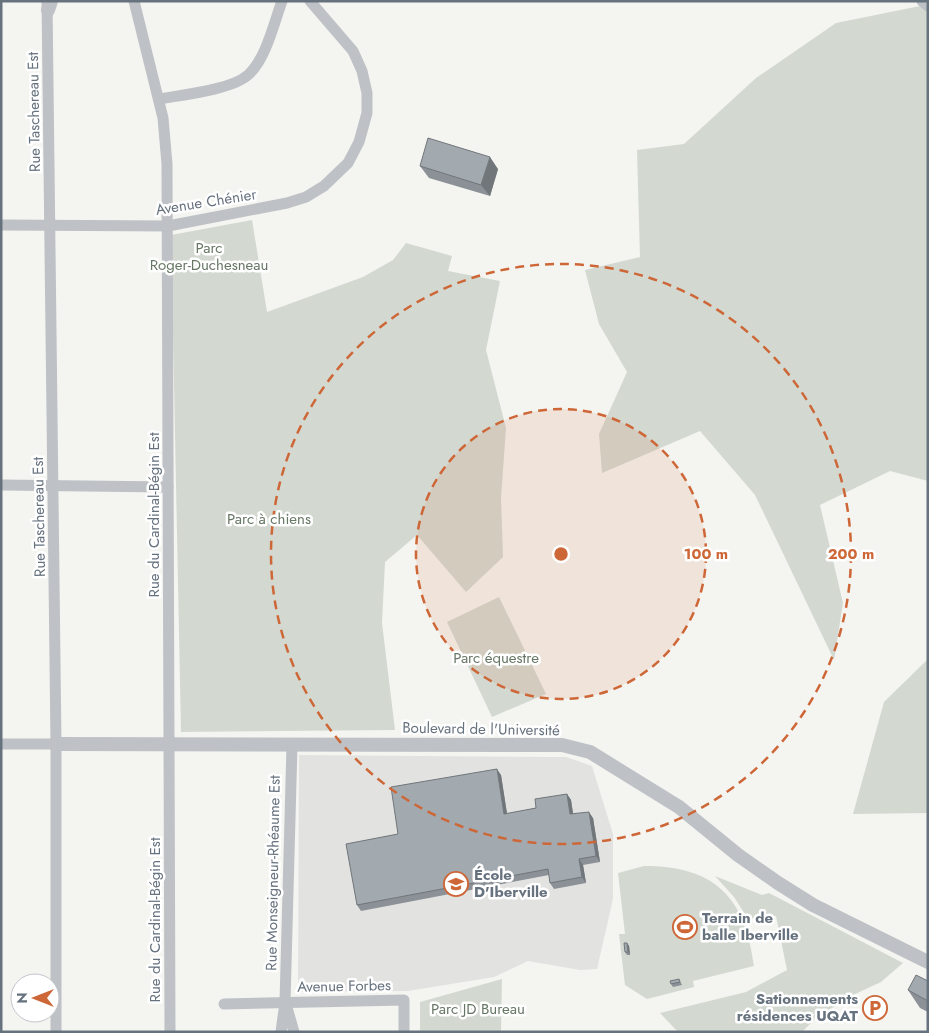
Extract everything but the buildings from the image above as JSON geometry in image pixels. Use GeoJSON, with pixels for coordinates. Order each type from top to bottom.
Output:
{"type":"FeatureCollection","features":[{"type":"Feature","properties":{"kind":"street","name":"Rue du Cardinal-Bégin Est"},"geometry":{"type":"LineString","coordinates":[[134,1],[166,136],[168,226],[170,1032]]}},
{"type":"Feature","properties":{"kind":"street"},"geometry":{"type":"LineString","coordinates":[[159,100],[230,84],[248,75],[262,54],[282,1]]}},
{"type":"Feature","properties":{"kind":"street","name":"Avenue Chénier"},"geometry":{"type":"LineString","coordinates":[[1,225],[168,226],[287,203],[306,197],[336,176],[348,162],[359,142],[367,113],[367,93],[362,71],[348,44],[310,1]]}},
{"type":"Feature","properties":{"kind":"street","name":"Rue Taschereau Est"},"geometry":{"type":"LineString","coordinates":[[49,4],[56,744],[56,1032]]}},
{"type":"Feature","properties":{"kind":"street"},"geometry":{"type":"LineString","coordinates":[[1,485],[168,487]]}},
{"type":"Feature","properties":{"kind":"street","name":"Boulevard de l'Université"},"geometry":{"type":"LineString","coordinates":[[1,744],[562,745],[590,752],[680,807],[738,855],[813,905],[928,962]]}},
{"type":"Feature","properties":{"kind":"street","name":"Rue Monseigneur-Rhéaume Est"},"geometry":{"type":"LineString","coordinates":[[281,1032],[285,1002],[292,745]]}},
{"type":"Feature","properties":{"kind":"street","name":"Avenue Forbes"},"geometry":{"type":"LineString","coordinates":[[224,1004],[404,1000],[404,1032]]}},
{"type":"Feature","properties":{"kind":"street","name":"Rue Monseigneur-Rhéaume Est"},"geometry":{"type":"LineString","coordinates":[[285,1002],[294,1032]]}},
{"type":"Feature","properties":{"kind":"shaded area","name":"École D'Iberville"},"geometry":{"type":"Polygon","coordinates":[[[299,755],[566,757],[592,766],[613,834],[613,899],[597,969],[580,970],[528,961],[494,977],[408,991],[298,992],[299,755]]]}},
{"type":"Feature","properties":{"kind":"green space"},"geometry":{"type":"Polygon","coordinates":[[[925,5],[928,6],[928,481],[890,471],[820,505],[843,603],[834,660],[755,495],[700,431],[602,473],[599,434],[627,372],[599,324],[585,270],[640,257],[637,150],[684,144],[756,78],[836,23],[925,5]]]}},
{"type":"Feature","properties":{"kind":"green space"},"geometry":{"type":"Polygon","coordinates":[[[252,220],[267,312],[363,277],[393,260],[406,243],[452,256],[448,271],[500,281],[486,350],[506,428],[501,498],[503,557],[466,592],[417,535],[385,562],[382,623],[395,730],[181,732],[171,235],[252,220]]]}},
{"type":"Feature","properties":{"kind":"green space","name":"Parc équestre"},"geometry":{"type":"Polygon","coordinates":[[[499,597],[546,694],[492,717],[447,622],[499,597]]]}},
{"type":"Feature","properties":{"kind":"green space"},"geometry":{"type":"Polygon","coordinates":[[[928,659],[928,813],[853,814],[884,702],[928,659]]]}},
{"type":"Feature","properties":{"kind":"green space","name":"Terrain de balle Iberville"},"geometry":{"type":"Polygon","coordinates":[[[644,866],[669,867],[690,872],[708,879],[722,890],[734,904],[743,921],[750,942],[754,966],[693,981],[694,987],[647,999],[625,985],[619,934],[625,934],[618,873],[644,866]]]}},
{"type":"Feature","properties":{"kind":"green space"},"geometry":{"type":"Polygon","coordinates":[[[715,876],[762,895],[769,893],[903,963],[881,982],[851,996],[815,1019],[802,1032],[678,1032],[660,1013],[746,992],[787,970],[776,916],[748,919],[734,897],[715,876]]]}},
{"type":"Feature","properties":{"kind":"green space","name":"Parc JD Bureau"},"geometry":{"type":"Polygon","coordinates":[[[502,979],[501,1032],[420,1032],[420,1002],[502,979]]]}},
{"type":"Feature","properties":{"kind":"place","name":"École D'Iberville"},"geometry":{"type":"Point","coordinates":[456,884]}},
{"type":"Feature","properties":{"kind":"place","name":"Terrain de balle Iberville"},"geometry":{"type":"Point","coordinates":[685,927]}},
{"type":"Feature","properties":{"kind":"place","name":"Sationnements résidences UQAT"},"geometry":{"type":"Point","coordinates":[875,1008]}},
{"type":"Feature","properties":{"kind":"park label","name":"Parc Roger-Duchesneau"},"geometry":{"type":"Point","coordinates":[209,256]}},
{"type":"Feature","properties":{"kind":"park label","name":"Parc à chiens"},"geometry":{"type":"Point","coordinates":[269,519]}}]}
